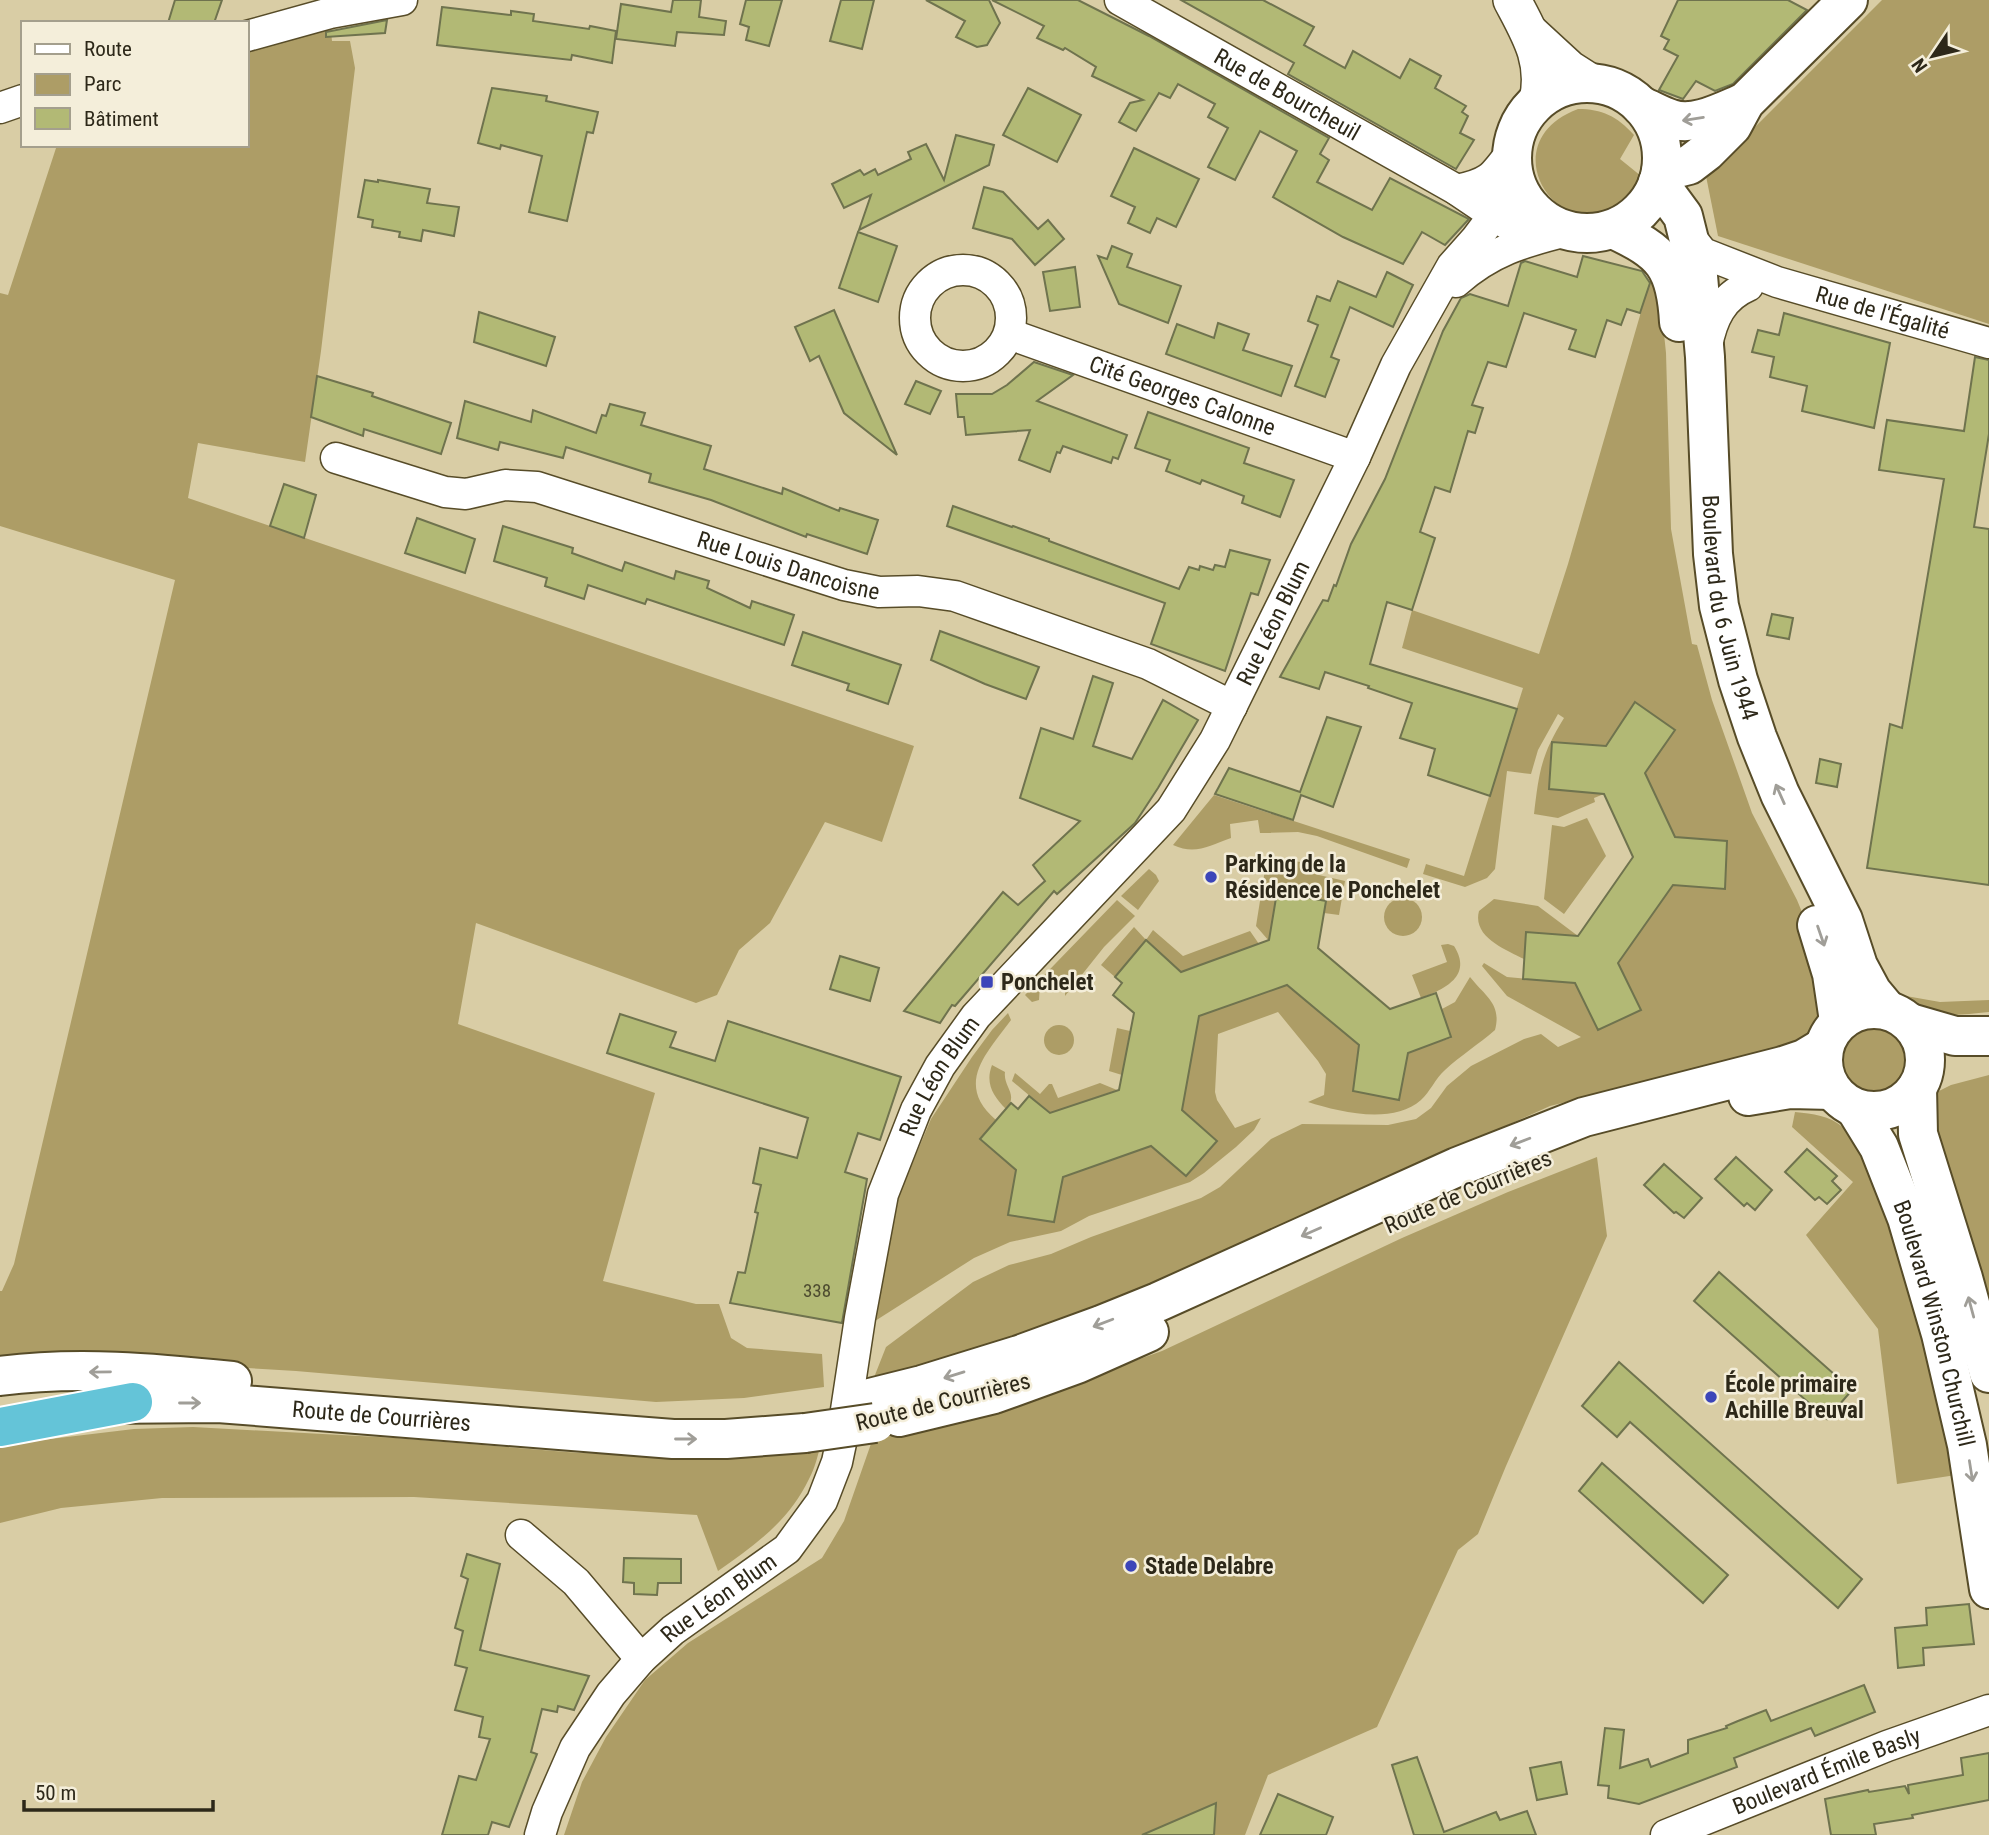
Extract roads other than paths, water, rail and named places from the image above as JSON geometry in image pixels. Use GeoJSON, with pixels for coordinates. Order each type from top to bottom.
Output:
{"type":"FeatureCollection","features":[{"type":"Feature","properties":{"kind":"highway"},"geometry":{"type":"LineString","coordinates":[[0,1427],[133,1402]]}},
{"type":"Feature","properties":{"kind":"main road"},"geometry":{"type":"LineString","coordinates":[[1660,177],[1689,165],[1706,152],[1732,126],[1745,103],[1848,0]]}},
{"type":"Feature","properties":{"kind":"main road"},"geometry":{"type":"LineString","coordinates":[[1641,106],[1653,122],[1662,157],[1660,177],[1646,205],[1633,218],[1613,229],[1587,234],[1549,235],[1552,224],[1532,209],[1520,192],[1513,163],[1518,129],[1538,101],[1559,89],[1591,83],[1608,86],[1624,93],[1641,106],[1671,119],[1686,122],[1745,103]]}},
{"type":"Feature","properties":{"kind":"main road","name":"Boulevard du 6 Juin 1944"},"geometry":{"type":"LineString","coordinates":[[1660,177],[1683,216],[1687,233],[1677,288],[1692,586],[1720,706],[1758,808],[1819,930],[1832,974],[1832,1034]]}},
{"type":"Feature","properties":{"kind":"main road"},"geometry":{"type":"LineString","coordinates":[[1613,229],[1647,247],[1682,271]]}},
{"type":"Feature","properties":{"kind":"main road","name":"Boulevard du 6 Juin 1944"},"geometry":{"type":"LineString","coordinates":[[1682,271],[1705,357],[1713,554],[1719,606],[1738,680],[1756,737],[1780,794],[1843,920],[1858,966],[1872,992],[1898,1016]]}},
{"type":"Feature","properties":{"kind":"main road"},"geometry":{"type":"LineString","coordinates":[[1989,1035],[1955,1036],[1898,1016],[1861,1010],[1832,1034],[1822,1063],[1826,1078],[1844,1099],[1878,1111],[1900,1105],[1921,1078],[1989,1055]]}},
{"type":"Feature","properties":{"kind":"main road"},"geometry":{"type":"LineString","coordinates":[[1898,1016],[1918,1032],[1923,1044],[1921,1078]]}},
{"type":"Feature","properties":{"kind":"main road","name":"Route de Courrières"},"geometry":{"type":"LineString","coordinates":[[872,1410],[922,1385],[1019,1355],[1158,1302],[1457,1167],[1584,1117],[1804,1059],[1832,1034]]}},
{"type":"Feature","properties":{"kind":"main road","name":"Boulevard Winston Churchill"},"geometry":{"type":"LineString","coordinates":[[1921,1078],[1918,1134],[1963,1278],[1989,1373]]}},
{"type":"Feature","properties":{"kind":"main road","name":"Route de Courrières"},"geometry":{"type":"LineString","coordinates":[[0,1411],[133,1402],[232,1404],[673,1439],[726,1439],[804,1420],[994,1394],[1077,1364],[1402,1220],[1594,1139],[1742,1097],[1790,1089],[1844,1099]]}},
{"type":"Feature","properties":{"kind":"main road","name":"Boulevard Winston Churchill"},"geometry":{"type":"LineString","coordinates":[[1844,1099],[1879,1147],[1907,1218],[1941,1334],[1967,1446],[1989,1589]]}},
{"type":"Feature","properties":{"kind":"main road","name":"Route de Courrières"},"geometry":{"type":"LineString","coordinates":[[0,1376],[132,1371],[483,1404],[637,1415],[804,1420]]}},
{"type":"Feature","properties":{"kind":"street"},"geometry":{"type":"LineString","coordinates":[[248,36],[330,13],[402,0]]}},
{"type":"Feature","properties":{"kind":"street","name":"Rue de Bourcheuil"},"geometry":{"type":"LineString","coordinates":[[1120,0],[1457,190],[1494,215],[1549,235]]}},
{"type":"Feature","properties":{"kind":"street"},"geometry":{"type":"LineString","coordinates":[[1512,0],[1530,34],[1541,68],[1542,82],[1538,101]]}},
{"type":"Feature","properties":{"kind":"street"},"geometry":{"type":"LineString","coordinates":[[1530,34],[1569,69],[1591,83]]}},
{"type":"Feature","properties":{"kind":"street"},"geometry":{"type":"LineString","coordinates":[[0,108],[21,101]]}},
{"type":"Feature","properties":{"kind":"street"},"geometry":{"type":"LineString","coordinates":[[1457,190],[1480,185],[1513,163]]}},
{"type":"Feature","properties":{"kind":"street","name":"Rue Léon Blum"},"geometry":{"type":"LineString","coordinates":[[540,1835],[575,1748],[611,1694],[641,1659],[673,1630],[788,1549],[822,1501],[841,1443],[860,1318],[884,1194],[916,1110],[940,1066],[976,1016],[1171,810],[1216,740],[1355,457],[1396,365],[1452,266],[1494,215],[1513,163]]}},
{"type":"Feature","properties":{"kind":"street","name":"Rue de l'Égalité"},"geometry":{"type":"LineString","coordinates":[[1687,233],[1703,253],[1777,282],[1989,343]]}},
{"type":"Feature","properties":{"kind":"street"},"geometry":{"type":"LineString","coordinates":[[1434,294],[1455,283],[1493,254],[1549,235]]}},
{"type":"Feature","properties":{"kind":"street","name":"Rue de l'Égalité"},"geometry":{"type":"LineString","coordinates":[[1682,271],[1725,283],[1748,285],[1777,282]]}},
{"type":"Feature","properties":{"kind":"street"},"geometry":{"type":"LineString","coordinates":[[1705,357],[1709,336],[1721,306],[1732,294],[1748,285]]}},
{"type":"Feature","properties":{"kind":"street","name":"Cité Georges Calonne"},"geometry":{"type":"LineString","coordinates":[[1009,334],[1355,457]]}},
{"type":"Feature","properties":{"kind":"street","name":"Rue Louis Dancoisne"},"geometry":{"type":"LineString","coordinates":[[336,458],[445,492],[466,494],[505,485],[537,486],[844,584],[879,592],[918,591],[955,596],[1148,664],[1232,706]]}},
{"type":"Feature","properties":{"kind":"street"},"geometry":{"type":"LineString","coordinates":[[521,1535],[576,1582],[641,1659]]}},
{"type":"Feature","properties":{"kind":"street","name":"Boulevard Émile Basly"},"geometry":{"type":"LineString","coordinates":[[1666,1835],[1887,1746],[1989,1710]]}},
{"type":"Feature","properties":{"kind":"place","name":"Parking de la Résidence le Ponchelet"},"geometry":{"type":"Point","coordinates":[1211,877]}},
{"type":"Feature","properties":{"kind":"place","name":"Ponchelet"},"geometry":{"type":"Point","coordinates":[987,982]}},
{"type":"Feature","properties":{"kind":"place","name":"École primaire Achille Breuval"},"geometry":{"type":"Point","coordinates":[1711,1397]}},
{"type":"Feature","properties":{"kind":"place","name":"Stade Delabre"},"geometry":{"type":"Point","coordinates":[1131,1566]}}]}
